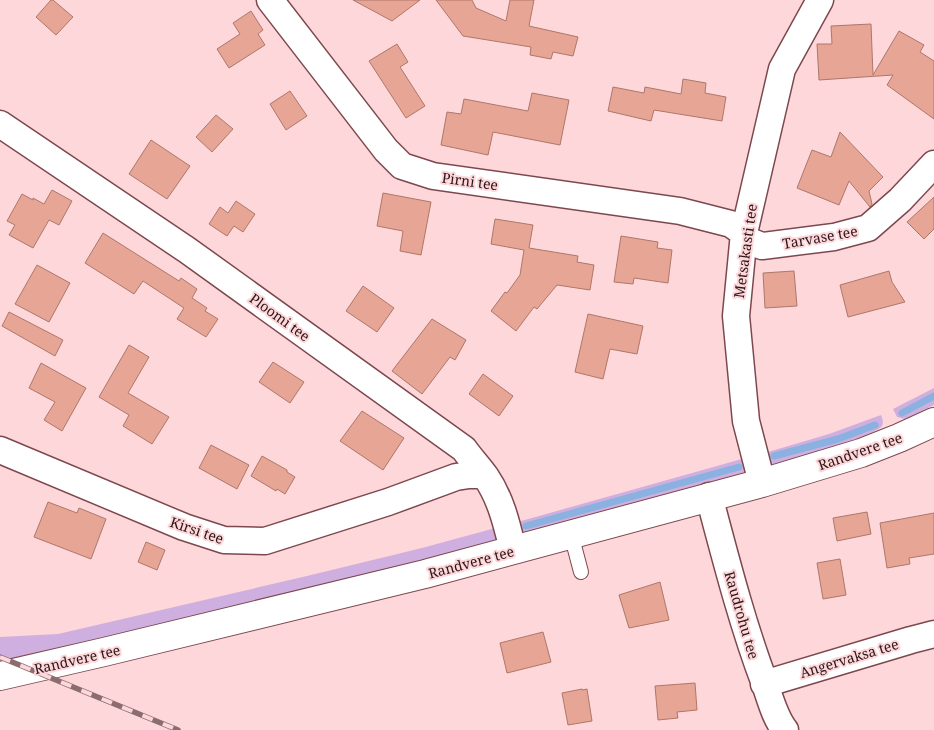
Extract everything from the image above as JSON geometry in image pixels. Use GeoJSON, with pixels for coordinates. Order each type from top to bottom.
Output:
{"type":"FeatureCollection","features":[{"type":"Feature","properties":{"kind":"street","name":"Pirni tee"},"geometry":{"type":"LineString","coordinates":[[270,0],[386,150],[402,166],[433,176],[680,211],[731,224],[744,233]]}},
{"type":"Feature","properties":{"kind":"street","name":"Metsakasti tee"},"geometry":{"type":"LineString","coordinates":[[762,483],[746,420],[736,316],[744,233],[782,69],[820,0]]}},
{"type":"Feature","properties":{"kind":"street","name":"Ploomi tee"},"geometry":{"type":"LineString","coordinates":[[0,124],[187,250],[464,449],[494,490],[502,508],[513,550]]}},
{"type":"Feature","properties":{"kind":"street","name":"Tarvase tee"},"geometry":{"type":"LineString","coordinates":[[744,233],[749,241],[762,246],[834,237],[868,228],[900,200],[934,164]]}},
{"type":"Feature","properties":{"kind":"street","name":"Randvere tee"},"geometry":{"type":"LineString","coordinates":[[0,676],[425,574],[762,483],[861,453],[934,422]]}},
{"type":"Feature","properties":{"kind":"street","name":"Kirsi tee"},"geometry":{"type":"LineString","coordinates":[[0,450],[184,527],[224,540],[239,541],[265,541],[456,478],[469,475],[486,477]]}},
{"type":"Feature","properties":{"kind":"street","name":"Raudrohu tee"},"geometry":{"type":"LineString","coordinates":[[709,496],[748,638],[770,701],[784,730]]}},
{"type":"Feature","properties":{"kind":"street","name":"Angervaksa tee"},"geometry":{"type":"LineString","coordinates":[[764,684],[934,634]]}},
{"type":"Feature","properties":{"kind":"lane"},"geometry":{"type":"LineString","coordinates":[[571,534],[581,572]]}},
{"type":"Feature","properties":{"kind":"shaded area"},"geometry":{"type":"Polygon","coordinates":[[[934,388],[934,405],[905,419],[897,417],[893,409],[934,388]]]}},
{"type":"Feature","properties":{"kind":"shaded area"},"geometry":{"type":"Polygon","coordinates":[[[881,415],[883,425],[877,430],[832,447],[773,464],[768,462],[761,454],[829,434],[881,415]]]}},
{"type":"Feature","properties":{"kind":"shaded area"},"geometry":{"type":"Polygon","coordinates":[[[749,457],[745,472],[523,533],[514,523],[749,457]]]}},
{"type":"Feature","properties":{"kind":"shaded area"},"geometry":{"type":"Polygon","coordinates":[[[499,527],[496,540],[333,584],[16,661],[0,655],[0,637],[58,634],[307,576],[499,527]]]}},
{"type":"Feature","properties":{"kind":"building"},"geometry":{"type":"Polygon","coordinates":[[[51,0],[73,17],[56,35],[36,17],[51,0]]]}},
{"type":"Feature","properties":{"kind":"building"},"geometry":{"type":"Polygon","coordinates":[[[353,0],[420,0],[392,21],[353,0]]]}},
{"type":"Feature","properties":{"kind":"building"},"geometry":{"type":"Polygon","coordinates":[[[436,0],[472,0],[476,8],[506,21],[510,0],[534,0],[529,26],[578,37],[573,56],[553,52],[551,59],[530,55],[531,47],[463,36],[436,0]]]}},
{"type":"Feature","properties":{"kind":"building"},"geometry":{"type":"Polygon","coordinates":[[[251,11],[263,30],[258,34],[265,45],[229,68],[217,49],[240,34],[233,23],[251,11]]]}},
{"type":"Feature","properties":{"kind":"building"},"geometry":{"type":"Polygon","coordinates":[[[871,24],[873,75],[899,31],[924,45],[920,52],[934,61],[934,119],[887,85],[893,75],[819,80],[817,44],[832,44],[831,26],[871,24]]]}},
{"type":"Feature","properties":{"kind":"building"},"geometry":{"type":"Polygon","coordinates":[[[397,44],[408,62],[400,67],[425,106],[406,118],[369,61],[397,44]]]}},
{"type":"Feature","properties":{"kind":"building"},"geometry":{"type":"Polygon","coordinates":[[[683,79],[706,83],[705,93],[726,97],[722,121],[654,110],[651,121],[608,111],[613,87],[644,93],[645,87],[681,94],[683,79]]]}},
{"type":"Feature","properties":{"kind":"building"},"geometry":{"type":"Polygon","coordinates":[[[290,91],[307,116],[286,130],[270,104],[290,91]]]}},
{"type":"Feature","properties":{"kind":"building"},"geometry":{"type":"Polygon","coordinates":[[[532,93],[569,100],[560,145],[493,132],[488,155],[441,145],[447,112],[461,114],[464,99],[528,111],[532,93]]]}},
{"type":"Feature","properties":{"kind":"building"},"geometry":{"type":"Polygon","coordinates":[[[216,115],[233,129],[212,152],[196,137],[216,115]]]}},
{"type":"Feature","properties":{"kind":"building"},"geometry":{"type":"Polygon","coordinates":[[[840,132],[883,177],[869,191],[872,204],[870,207],[849,181],[839,205],[797,188],[812,150],[831,157],[840,132]]]}},
{"type":"Feature","properties":{"kind":"building"},"geometry":{"type":"Polygon","coordinates":[[[151,140],[190,166],[167,199],[129,174],[151,140]]]}},
{"type":"Feature","properties":{"kind":"building"},"geometry":{"type":"Polygon","coordinates":[[[52,190],[72,201],[59,225],[49,220],[33,248],[9,235],[15,225],[7,221],[22,194],[44,204],[52,190]]]}},
{"type":"Feature","properties":{"kind":"building"},"geometry":{"type":"Polygon","coordinates":[[[383,193],[431,202],[421,255],[400,251],[403,231],[377,226],[383,193]]]}},
{"type":"Feature","properties":{"kind":"building"},"geometry":{"type":"Polygon","coordinates":[[[934,197],[934,229],[924,239],[907,222],[934,197]]]}},
{"type":"Feature","properties":{"kind":"building"},"geometry":{"type":"Polygon","coordinates":[[[236,201],[255,214],[243,232],[234,226],[227,236],[209,224],[220,207],[228,213],[236,201]]]}},
{"type":"Feature","properties":{"kind":"building"},"geometry":{"type":"Polygon","coordinates":[[[495,219],[533,225],[529,248],[578,256],[577,262],[594,265],[590,290],[557,285],[537,309],[534,307],[516,331],[491,311],[520,275],[524,250],[491,244],[495,219]]]}},
{"type":"Feature","properties":{"kind":"building"},"geometry":{"type":"Polygon","coordinates":[[[103,233],[179,281],[181,278],[197,289],[192,298],[207,308],[205,311],[218,319],[206,337],[177,319],[184,308],[143,281],[134,294],[85,263],[103,233]]]}},
{"type":"Feature","properties":{"kind":"building"},"geometry":{"type":"Polygon","coordinates":[[[621,236],[658,242],[657,248],[672,250],[668,283],[634,278],[633,284],[614,282],[621,236]]]}},
{"type":"Feature","properties":{"kind":"building"},"geometry":{"type":"Polygon","coordinates":[[[37,265],[70,283],[49,322],[15,304],[37,265]]]}},
{"type":"Feature","properties":{"kind":"building"},"geometry":{"type":"Polygon","coordinates":[[[794,271],[797,306],[765,308],[763,273],[794,271]]]}},
{"type":"Feature","properties":{"kind":"building"},"geometry":{"type":"Polygon","coordinates":[[[889,271],[892,282],[905,302],[848,317],[840,285],[889,271]]]}},
{"type":"Feature","properties":{"kind":"building"},"geometry":{"type":"Polygon","coordinates":[[[363,286],[394,308],[377,332],[346,311],[363,286]]]}},
{"type":"Feature","properties":{"kind":"building"},"geometry":{"type":"Polygon","coordinates":[[[9,312],[63,340],[55,356],[2,326],[9,312]]]}},
{"type":"Feature","properties":{"kind":"building"},"geometry":{"type":"Polygon","coordinates":[[[588,314],[643,326],[637,354],[610,349],[603,379],[575,372],[588,314]]]}},
{"type":"Feature","properties":{"kind":"building"},"geometry":{"type":"Polygon","coordinates":[[[432,319],[466,340],[455,360],[450,357],[422,394],[392,371],[432,319]]]}},
{"type":"Feature","properties":{"kind":"building"},"geometry":{"type":"Polygon","coordinates":[[[129,345],[149,357],[128,393],[169,417],[152,444],[123,426],[129,415],[99,397],[129,345]]]}},
{"type":"Feature","properties":{"kind":"building"},"geometry":{"type":"Polygon","coordinates":[[[273,362],[304,382],[290,403],[259,382],[273,362]]]}},
{"type":"Feature","properties":{"kind":"building"},"geometry":{"type":"Polygon","coordinates":[[[41,363],[86,388],[62,431],[44,420],[55,402],[29,388],[41,363]]]}},
{"type":"Feature","properties":{"kind":"building"},"geometry":{"type":"Polygon","coordinates":[[[483,374],[513,396],[499,416],[469,394],[483,374]]]}},
{"type":"Feature","properties":{"kind":"building"},"geometry":{"type":"Polygon","coordinates":[[[362,411],[404,438],[383,470],[340,441],[362,411]]]}},
{"type":"Feature","properties":{"kind":"building"},"geometry":{"type":"Polygon","coordinates":[[[211,445],[249,465],[237,489],[199,468],[211,445]]]}},
{"type":"Feature","properties":{"kind":"building"},"geometry":{"type":"Polygon","coordinates":[[[262,456],[287,470],[287,472],[295,477],[285,494],[277,489],[276,491],[251,476],[262,456]]]}},
{"type":"Feature","properties":{"kind":"building"},"geometry":{"type":"Polygon","coordinates":[[[48,502],[77,513],[79,508],[106,519],[91,559],[34,537],[48,502]]]}},
{"type":"Feature","properties":{"kind":"building"},"geometry":{"type":"Polygon","coordinates":[[[867,512],[871,534],[837,541],[833,518],[867,512]]]}},
{"type":"Feature","properties":{"kind":"building"},"geometry":{"type":"Polygon","coordinates":[[[934,513],[934,554],[909,558],[910,564],[887,568],[880,523],[934,513]]]}},
{"type":"Feature","properties":{"kind":"building"},"geometry":{"type":"Polygon","coordinates":[[[146,542],[165,550],[157,570],[138,562],[146,542]]]}},
{"type":"Feature","properties":{"kind":"building"},"geometry":{"type":"Polygon","coordinates":[[[840,559],[846,595],[823,599],[817,563],[840,559]]]}},
{"type":"Feature","properties":{"kind":"building"},"geometry":{"type":"Polygon","coordinates":[[[660,582],[669,620],[629,628],[619,595],[660,582]]]}},
{"type":"Feature","properties":{"kind":"building"},"geometry":{"type":"Polygon","coordinates":[[[543,632],[551,662],[507,673],[500,643],[543,632]]]}},
{"type":"Feature","properties":{"kind":"building"},"geometry":{"type":"Polygon","coordinates":[[[695,683],[697,710],[677,712],[678,718],[658,720],[655,686],[695,683]]]}},
{"type":"Feature","properties":{"kind":"building"},"geometry":{"type":"Polygon","coordinates":[[[587,689],[592,721],[568,725],[562,693],[587,689]]]}},
{"type":"Feature","properties":{"kind":"waterway"},"geometry":{"type":"LineString","coordinates":[[902,413],[934,396]]}},
{"type":"Feature","properties":{"kind":"waterway"},"geometry":{"type":"LineString","coordinates":[[774,456],[838,439],[875,425]]}},
{"type":"Feature","properties":{"kind":"waterway"},"geometry":{"type":"LineString","coordinates":[[526,526],[739,467]]}},
{"type":"Feature","properties":{"kind":"railway"},"geometry":{"type":"LineString","coordinates":[[0,657],[178,730]]}}]}
